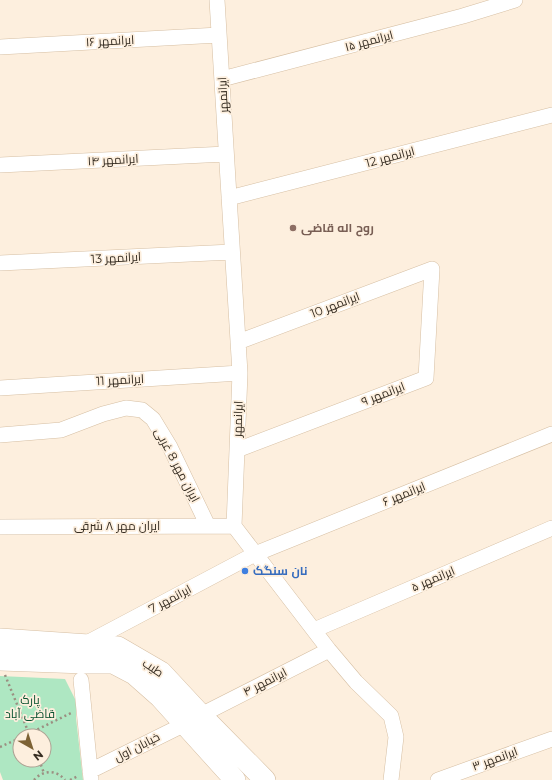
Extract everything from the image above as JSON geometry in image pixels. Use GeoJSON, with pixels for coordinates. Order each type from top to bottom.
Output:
{"type":"FeatureCollection","features":[{"type":"Feature","properties":{"kind":"main road","name":"طیب"},"geometry":{"type":"LineString","coordinates":[[0,639],[118,647],[161,672],[235,780]]}},
{"type":"Feature","properties":{"kind":"main road","name":"طیب"},"geometry":{"type":"LineString","coordinates":[[1,665],[113,663],[134,674],[160,697],[193,719],[265,780]]}},
{"type":"Feature","properties":{"kind":"street","name":"ایرانمهر"},"geometry":{"type":"LineString","coordinates":[[218,0],[240,373],[234,526]]}},
{"type":"Feature","properties":{"kind":"street","name":"ایرانمهر ۱۵"},"geometry":{"type":"LineString","coordinates":[[222,80],[463,16],[515,0]]}},
{"type":"Feature","properties":{"kind":"street","name":"ایرانمهر ۱۶"},"geometry":{"type":"LineString","coordinates":[[0,47],[220,35]]}},
{"type":"Feature","properties":{"kind":"street","name":"ایرانمهر 12"},"geometry":{"type":"LineString","coordinates":[[229,198],[552,115]]}},
{"type":"Feature","properties":{"kind":"street","name":"ایرانمهر ۱۴"},"geometry":{"type":"LineString","coordinates":[[0,165],[226,154]]}},
{"type":"Feature","properties":{"kind":"street","name":"ایرانمهر 13"},"geometry":{"type":"LineString","coordinates":[[0,263],[232,252]]}},
{"type":"Feature","properties":{"kind":"street","name":"ایرانمهر 10"},"geometry":{"type":"LineString","coordinates":[[238,342],[432,269]]}},
{"type":"Feature","properties":{"kind":"street","name":"ایرانمهر ۹"},"geometry":{"type":"LineString","coordinates":[[237,450],[426,378],[432,269]]}},
{"type":"Feature","properties":{"kind":"street","name":"ایرانمهر 11"},"geometry":{"type":"LineString","coordinates":[[0,388],[240,373]]}},
{"type":"Feature","properties":{"kind":"street","name":"ایران مهر 8 غربی"},"geometry":{"type":"LineString","coordinates":[[0,435],[61,430],[103,414],[126,408],[142,410],[153,419],[170,447],[208,526]]}},
{"type":"Feature","properties":{"kind":"street","name":"ایرانمهر ۶"},"geometry":{"type":"LineString","coordinates":[[255,554],[552,434]]}},
{"type":"Feature","properties":{"kind":"street"},"geometry":{"type":"LineString","coordinates":[[234,526],[329,650],[356,682],[391,716],[396,737],[391,780]]}},
{"type":"Feature","properties":{"kind":"street","name":"ایران مهر ٨ شرقی"},"geometry":{"type":"LineString","coordinates":[[0,527],[234,526]]}},
{"type":"Feature","properties":{"kind":"street","name":"ایرانمهر ۵"},"geometry":{"type":"LineString","coordinates":[[314,630],[552,528]]}},
{"type":"Feature","properties":{"kind":"street","name":"ایرانمهر 7"},"geometry":{"type":"LineString","coordinates":[[85,644],[255,554]]}},
{"type":"Feature","properties":{"kind":"street","name":"ایرانمهر ۴"},"geometry":{"type":"LineString","coordinates":[[193,719],[329,650]]}},
{"type":"Feature","properties":{"kind":"street"},"geometry":{"type":"LineString","coordinates":[[81,680],[90,776]]}},
{"type":"Feature","properties":{"kind":"street","name":"خیابان اول"},"geometry":{"type":"LineString","coordinates":[[90,776],[193,719]]}},
{"type":"Feature","properties":{"kind":"street","name":"ایرانمهر ۳"},"geometry":{"type":"LineString","coordinates":[[438,780],[552,739]]}},
{"type":"Feature","properties":{"kind":"path"},"geometry":{"type":"LineString","coordinates":[[1,665],[26,728]]}},
{"type":"Feature","properties":{"kind":"path"},"geometry":{"type":"LineString","coordinates":[[43,728],[84,707]]}},
{"type":"Feature","properties":{"kind":"path"},"geometry":{"type":"LineString","coordinates":[[0,748],[12,742]]}},
{"type":"Feature","properties":{"kind":"path"},"geometry":{"type":"LineString","coordinates":[[42,768],[44,773]]}},
{"type":"Feature","properties":{"kind":"path"},"geometry":{"type":"LineString","coordinates":[[34,780],[39,775],[51,772],[57,773],[65,780]]}},
{"type":"Feature","properties":{"kind":"green space","name":"پارک قاضی آباد"},"geometry":{"type":"Polygon","coordinates":[[[0,676],[65,679],[76,701],[76,718],[83,780],[3,780],[0,772],[0,676]]]}},
{"type":"Feature","properties":{"kind":"place","name":"روح اله قاضی"},"geometry":{"type":"Point","coordinates":[293,228]}},
{"type":"Feature","properties":{"kind":"place","name":"نان سنگک"},"geometry":{"type":"Point","coordinates":[245,571]}}]}
